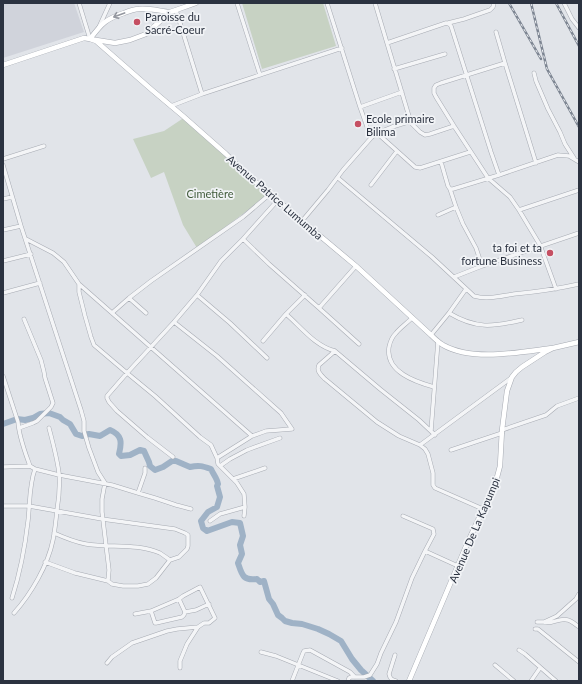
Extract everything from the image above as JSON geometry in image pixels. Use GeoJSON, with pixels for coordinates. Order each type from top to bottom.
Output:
{"type":"FeatureCollection","features":[{"type":"Feature","properties":{"kind":"street"},"geometry":{"type":"LineString","coordinates":[[79,3],[90,38]]}},
{"type":"Feature","properties":{"kind":"street"},"geometry":{"type":"LineString","coordinates":[[98,28],[110,3]]}},
{"type":"Feature","properties":{"kind":"street"},"geometry":{"type":"LineString","coordinates":[[3,65],[84,38],[115,43],[130,40],[146,34],[170,12],[196,3]]}},
{"type":"Feature","properties":{"kind":"street"},"geometry":{"type":"LineString","coordinates":[[237,3],[260,75]]}},
{"type":"Feature","properties":{"kind":"street"},"geometry":{"type":"LineString","coordinates":[[327,3],[371,138]]}},
{"type":"Feature","properties":{"kind":"street"},"geometry":{"type":"LineString","coordinates":[[375,3],[411,123],[425,135],[454,126]]}},
{"type":"Feature","properties":{"kind":"street"},"geometry":{"type":"LineString","coordinates":[[387,43],[490,10],[493,8],[494,3]]}},
{"type":"Feature","properties":{"kind":"street"},"geometry":{"type":"LineString","coordinates":[[564,3],[572,19],[579,28]]}},
{"type":"Feature","properties":{"kind":"street"},"geometry":{"type":"LineString","coordinates":[[90,38],[108,19],[126,12],[138,9],[170,12]]}},
{"type":"Feature","properties":{"kind":"street"},"geometry":{"type":"LineString","coordinates":[[176,10],[202,94]]}},
{"type":"Feature","properties":{"kind":"street"},"geometry":{"type":"LineString","coordinates":[[446,24],[451,26],[490,152],[499,175]]}},
{"type":"Feature","properties":{"kind":"street"},"geometry":{"type":"LineString","coordinates":[[496,32],[536,163]]}},
{"type":"Feature","properties":{"kind":"street","name":"Avenue Patrice Lumumba"},"geometry":{"type":"LineString","coordinates":[[90,38],[96,41],[183,116],[277,201],[356,266],[443,345],[467,354],[479,355],[553,348]]}},
{"type":"Feature","properties":{"kind":"street"},"geometry":{"type":"LineString","coordinates":[[171,106],[202,94],[342,48]]}},
{"type":"Feature","properties":{"kind":"street"},"geometry":{"type":"LineString","coordinates":[[394,69],[444,54]]}},
{"type":"Feature","properties":{"kind":"street"},"geometry":{"type":"LineString","coordinates":[[505,63],[446,80],[436,85],[434,88],[434,93],[470,152],[488,178],[510,197],[520,210],[540,246],[556,289]]}},
{"type":"Feature","properties":{"kind":"street"},"geometry":{"type":"LineString","coordinates":[[534,73],[548,109],[565,144],[579,162]]}},
{"type":"Feature","properties":{"kind":"street"},"geometry":{"type":"LineString","coordinates":[[360,107],[402,92]]}},
{"type":"Feature","properties":{"kind":"street"},"geometry":{"type":"LineString","coordinates":[[302,221],[371,138],[377,133],[404,123],[411,123]]}},
{"type":"Feature","properties":{"kind":"street"},"geometry":{"type":"LineString","coordinates":[[377,133],[415,167],[420,168],[470,152]]}},
{"type":"Feature","properties":{"kind":"street"},"geometry":{"type":"LineString","coordinates":[[3,159],[44,146]]}},
{"type":"Feature","properties":{"kind":"street"},"geometry":{"type":"LineString","coordinates":[[371,184],[397,151]]}},
{"type":"Feature","properties":{"kind":"street"},"geometry":{"type":"LineString","coordinates":[[450,189],[499,175],[558,155],[575,158]]}},
{"type":"Feature","properties":{"kind":"street"},"geometry":{"type":"LineString","coordinates":[[441,162],[456,207],[476,248],[482,266]]}},
{"type":"Feature","properties":{"kind":"street"},"geometry":{"type":"LineString","coordinates":[[3,166],[84,421],[84,431],[87,441],[98,472],[105,484],[102,500],[102,519],[109,570],[108,581]]}},
{"type":"Feature","properties":{"kind":"street"},"geometry":{"type":"LineString","coordinates":[[338,178],[432,257],[474,296],[481,298],[506,296],[556,289],[579,284]]}},
{"type":"Feature","properties":{"kind":"street"},"geometry":{"type":"LineString","coordinates":[[520,210],[579,190]]}},
{"type":"Feature","properties":{"kind":"street"},"geometry":{"type":"LineString","coordinates":[[112,313],[151,281],[243,217],[270,194]]}},
{"type":"Feature","properties":{"kind":"street"},"geometry":{"type":"LineString","coordinates":[[3,200],[12,196]]}},
{"type":"Feature","properties":{"kind":"street"},"geometry":{"type":"LineString","coordinates":[[173,457],[117,411],[107,398],[127,373],[197,295],[221,261],[277,201]]}},
{"type":"Feature","properties":{"kind":"street"},"geometry":{"type":"LineString","coordinates":[[438,215],[456,207]]}},
{"type":"Feature","properties":{"kind":"street"},"geometry":{"type":"LineString","coordinates":[[3,230],[21,226]]}},
{"type":"Feature","properties":{"kind":"street"},"geometry":{"type":"LineString","coordinates":[[454,277],[579,233]]}},
{"type":"Feature","properties":{"kind":"street"},"geometry":{"type":"LineString","coordinates":[[26,239],[53,253],[64,262],[79,284],[252,436]]}},
{"type":"Feature","properties":{"kind":"street"},"geometry":{"type":"LineString","coordinates":[[243,239],[359,344]]}},
{"type":"Feature","properties":{"kind":"street"},"geometry":{"type":"LineString","coordinates":[[3,262],[31,254]]}},
{"type":"Feature","properties":{"kind":"street"},"geometry":{"type":"LineString","coordinates":[[320,308],[356,266]]}},
{"type":"Feature","properties":{"kind":"street"},"geometry":{"type":"LineString","coordinates":[[3,293],[40,283]]}},
{"type":"Feature","properties":{"kind":"street"},"geometry":{"type":"LineString","coordinates":[[79,284],[79,292],[94,345],[155,396],[210,445],[217,458],[218,464],[237,483],[244,494],[244,516]]}},
{"type":"Feature","properties":{"kind":"street"},"geometry":{"type":"LineString","coordinates":[[431,335],[466,289]]}},
{"type":"Feature","properties":{"kind":"street"},"geometry":{"type":"LineString","coordinates":[[197,295],[230,323],[267,358]]}},
{"type":"Feature","properties":{"kind":"street"},"geometry":{"type":"LineString","coordinates":[[263,341],[286,314],[305,295]]}},
{"type":"Feature","properties":{"kind":"street"},"geometry":{"type":"LineString","coordinates":[[129,298],[146,313]]}},
{"type":"Feature","properties":{"kind":"street"},"geometry":{"type":"LineString","coordinates":[[449,313],[466,322],[478,325],[493,326],[522,320]]}},
{"type":"Feature","properties":{"kind":"street"},"geometry":{"type":"LineString","coordinates":[[286,314],[320,344],[327,349],[336,351],[435,434]]}},
{"type":"Feature","properties":{"kind":"street"},"geometry":{"type":"LineString","coordinates":[[412,318],[395,334],[390,342],[389,357],[391,363],[396,369],[412,380],[434,388]]}},
{"type":"Feature","properties":{"kind":"street"},"geometry":{"type":"LineString","coordinates":[[18,428],[37,421],[53,403],[40,360],[24,319]]}},
{"type":"Feature","properties":{"kind":"street"},"geometry":{"type":"LineString","coordinates":[[174,322],[217,356],[281,414],[292,429],[266,431],[252,436],[217,458]]}},
{"type":"Feature","properties":{"kind":"street"},"geometry":{"type":"LineString","coordinates":[[431,431],[438,341]]}},
{"type":"Feature","properties":{"kind":"street"},"geometry":{"type":"LineString","coordinates":[[420,445],[538,356],[553,348],[579,342]]}},
{"type":"Feature","properties":{"kind":"street"},"geometry":{"type":"LineString","coordinates":[[336,351],[319,365],[318,370],[320,374],[377,422],[399,436],[420,445],[425,449],[428,454],[433,473],[434,488],[484,509]]}},
{"type":"Feature","properties":{"kind":"street"},"geometry":{"type":"LineString","coordinates":[[3,376],[30,466]]}},
{"type":"Feature","properties":{"kind":"street","name":"Avenue De La Kapumpi"},"geometry":{"type":"LineString","coordinates":[[409,681],[496,481],[500,466],[502,431],[507,391],[512,377]]}},
{"type":"Feature","properties":{"kind":"street"},"geometry":{"type":"LineString","coordinates":[[451,450],[546,415],[557,406],[579,398]]}},
{"type":"Feature","properties":{"kind":"street"},"geometry":{"type":"LineString","coordinates":[[14,613],[28,594],[39,575],[50,550],[54,534],[59,475],[55,449],[49,428]]}},
{"type":"Feature","properties":{"kind":"street"},"geometry":{"type":"LineString","coordinates":[[220,466],[247,450],[280,438]]}},
{"type":"Feature","properties":{"kind":"street"},"geometry":{"type":"LineString","coordinates":[[3,466],[30,466],[35,469],[59,475],[112,485],[176,506],[191,509]]}},
{"type":"Feature","properties":{"kind":"street"},"geometry":{"type":"LineString","coordinates":[[138,494],[145,473],[145,468]]}},
{"type":"Feature","properties":{"kind":"street"},"geometry":{"type":"LineString","coordinates":[[233,479],[265,468]]}},
{"type":"Feature","properties":{"kind":"street"},"geometry":{"type":"LineString","coordinates":[[12,598],[21,565],[28,522],[31,483],[35,469]]}},
{"type":"Feature","properties":{"kind":"street"},"geometry":{"type":"LineString","coordinates":[[3,506],[29,506],[102,519],[175,529],[188,535],[189,540],[187,549],[179,557],[170,560],[156,578],[148,584],[138,586],[112,584],[108,581],[75,573],[45,562]]}},
{"type":"Feature","properties":{"kind":"street"},"geometry":{"type":"LineString","coordinates":[[210,521],[220,514],[245,507]]}},
{"type":"Feature","properties":{"kind":"street"},"geometry":{"type":"LineString","coordinates":[[292,681],[304,651],[310,650],[355,676],[364,677],[370,675],[377,664],[396,622],[412,578],[434,534],[433,529],[403,516]]}},
{"type":"Feature","properties":{"kind":"street"},"geometry":{"type":"LineString","coordinates":[[54,534],[87,544],[142,548],[159,553],[170,560]]}},
{"type":"Feature","properties":{"kind":"street"},"geometry":{"type":"LineString","coordinates":[[425,551],[458,566]]}},
{"type":"Feature","properties":{"kind":"street"},"geometry":{"type":"LineString","coordinates":[[135,614],[151,611],[179,599],[200,587],[215,618],[198,627],[187,644],[180,661],[180,668]]}},
{"type":"Feature","properties":{"kind":"street"},"geometry":{"type":"LineString","coordinates":[[544,622],[557,616],[576,599],[579,594]]}},
{"type":"Feature","properties":{"kind":"street"},"geometry":{"type":"LineString","coordinates":[[179,599],[185,612]]}},
{"type":"Feature","properties":{"kind":"street"},"geometry":{"type":"LineString","coordinates":[[185,612],[196,610],[209,604]]}},
{"type":"Feature","properties":{"kind":"street"},"geometry":{"type":"LineString","coordinates":[[151,611],[155,623],[182,617],[184,616],[185,612]]}},
{"type":"Feature","properties":{"kind":"street"},"geometry":{"type":"LineString","coordinates":[[537,622],[544,622],[548,624],[558,620],[569,620],[579,627]]}},
{"type":"Feature","properties":{"kind":"street"},"geometry":{"type":"LineString","coordinates":[[108,663],[112,657],[132,643],[167,631],[198,627]]}},
{"type":"Feature","properties":{"kind":"street"},"geometry":{"type":"LineString","coordinates":[[536,629],[538,629],[579,662]]}},
{"type":"Feature","properties":{"kind":"street"},"geometry":{"type":"LineString","coordinates":[[519,650],[556,681]]}},
{"type":"Feature","properties":{"kind":"street"},"geometry":{"type":"LineString","coordinates":[[261,652],[276,656],[338,681]]}},
{"type":"Feature","properties":{"kind":"street"},"geometry":{"type":"LineString","coordinates":[[396,655],[389,674],[390,677],[396,681]]}},
{"type":"Feature","properties":{"kind":"street"},"geometry":{"type":"LineString","coordinates":[[495,665],[514,681]]}},
{"type":"Feature","properties":{"kind":"street"},"geometry":{"type":"LineString","coordinates":[[531,681],[540,668]]}},
{"type":"Feature","properties":{"kind":"street"},"geometry":{"type":"LineString","coordinates":[[348,681],[351,677],[355,676]]}},
{"type":"Feature","properties":{"kind":"shaded area"},"geometry":{"type":"Polygon","coordinates":[[[3,3],[74,3],[84,32],[3,58],[3,3]]]}},
{"type":"Feature","properties":{"kind":"green space"},"geometry":{"type":"Polygon","coordinates":[[[242,3],[323,3],[336,46],[262,69],[242,3]]]}},
{"type":"Feature","properties":{"kind":"green space","name":"Cimetière"},"geometry":{"type":"Polygon","coordinates":[[[185,117],[267,196],[197,248],[183,225],[164,172],[151,178],[133,139],[164,131],[185,117]]]}},
{"type":"Feature","properties":{"kind":"waterway"},"geometry":{"type":"LineString","coordinates":[[3,424],[17,419],[25,420],[40,414],[49,413],[60,417],[70,424],[76,434],[82,436],[89,434],[100,436],[110,430],[114,432],[117,434],[121,442],[119,454],[121,456],[130,455],[140,450],[144,451],[150,466],[155,470],[172,461],[176,461],[190,467],[200,466],[211,469],[218,484],[217,486],[220,497],[217,507],[208,512],[201,521],[203,528],[207,531],[232,522],[240,523],[243,536],[240,545],[242,554],[238,563],[244,576],[249,579],[257,579],[260,582],[264,581],[269,599],[278,615],[285,621],[318,629],[341,641],[352,659],[373,681]]}},
{"type":"Feature","properties":{"kind":"railway"},"geometry":{"type":"LineString","coordinates":[[509,3],[541,59]]}},
{"type":"Feature","properties":{"kind":"railway"},"geometry":{"type":"LineString","coordinates":[[531,3],[547,69],[579,127]]}},
{"type":"Feature","properties":{"kind":"railway"},"geometry":{"type":"LineString","coordinates":[[556,3],[579,46]]}},
{"type":"Feature","properties":{"kind":"place","name":"Paroisse du Sacré-Coeur"},"geometry":{"type":"Point","coordinates":[137,22]}},
{"type":"Feature","properties":{"kind":"place","name":"Ecole primaire Bilima"},"geometry":{"type":"Point","coordinates":[358,124]}},
{"type":"Feature","properties":{"kind":"place","name":"ta foi et ta fortune Business"},"geometry":{"type":"Point","coordinates":[550,253]}}]}
